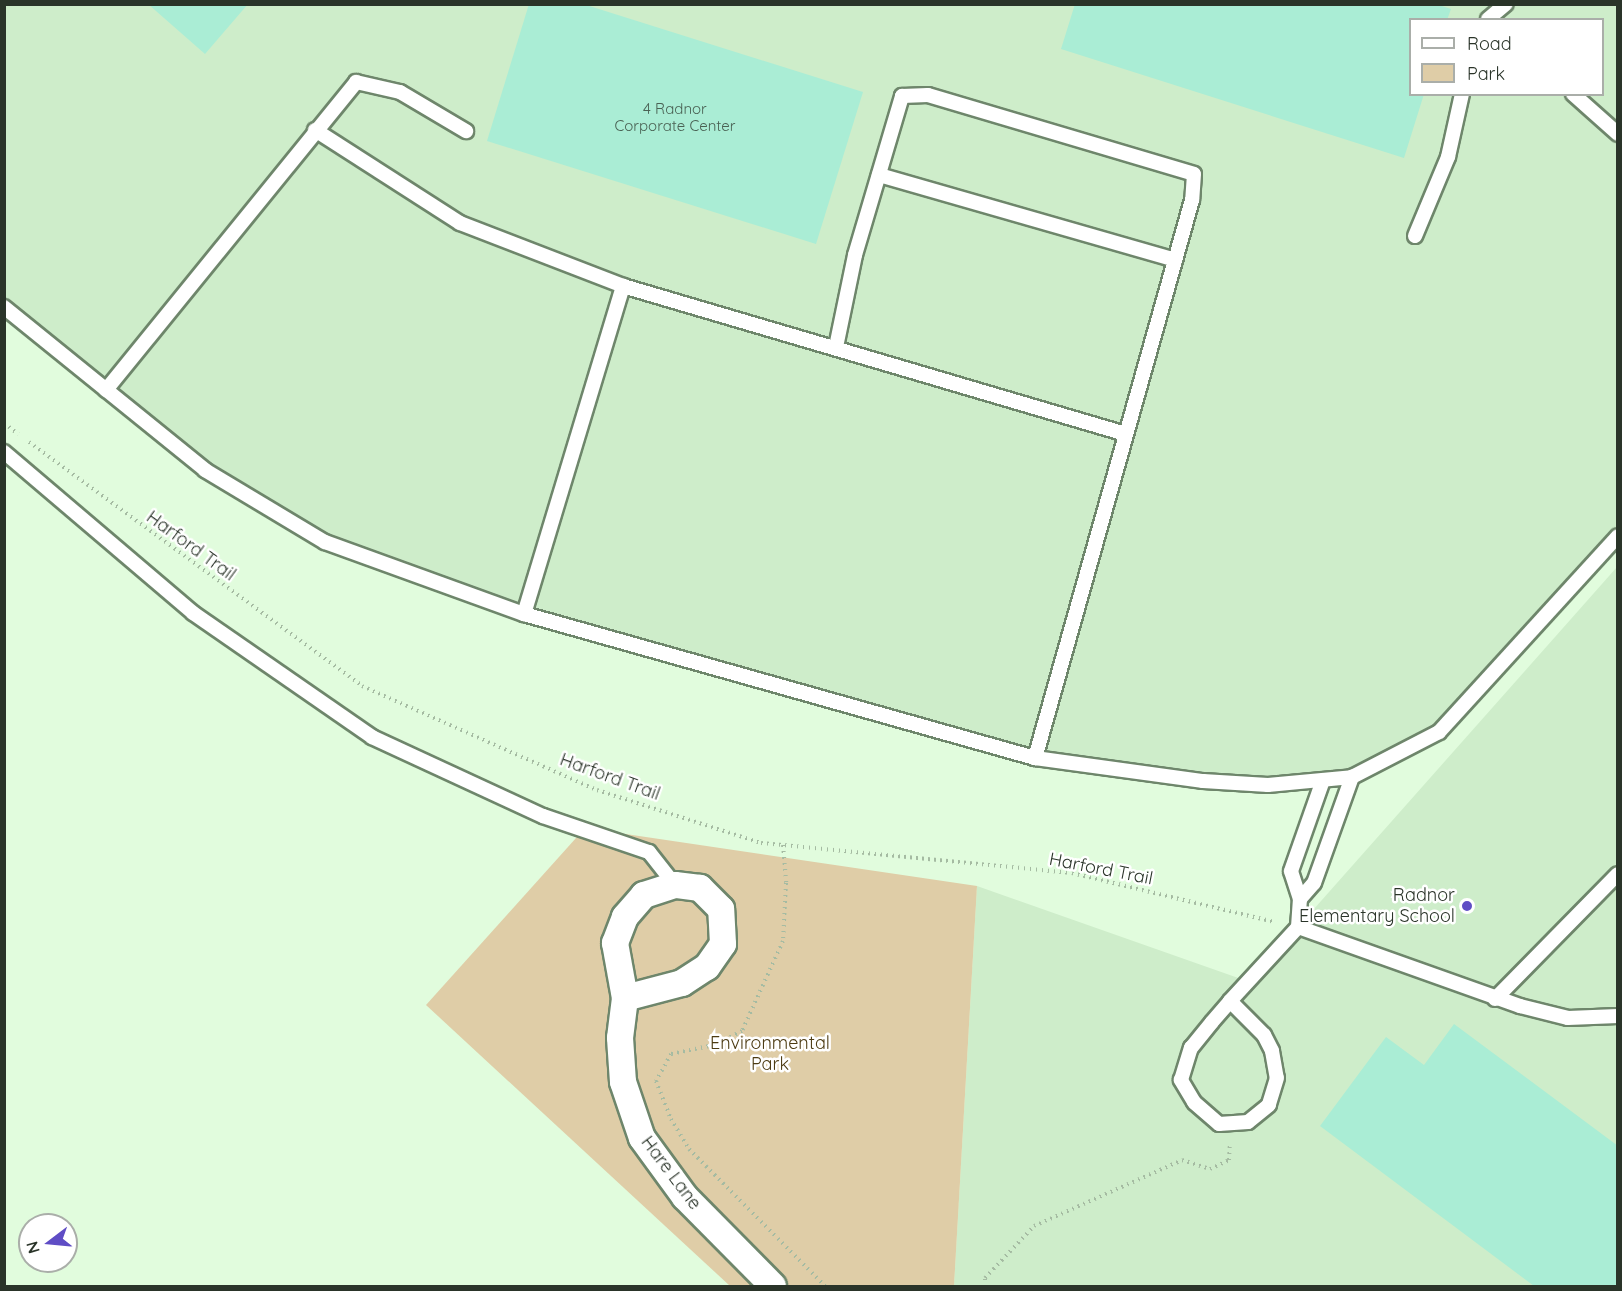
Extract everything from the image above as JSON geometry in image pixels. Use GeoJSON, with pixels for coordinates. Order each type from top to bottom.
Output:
{"type":"FeatureCollection","features":[{"type":"Feature","properties":{"kind":"street"},"geometry":{"type":"LineString","coordinates":[[625,998],[681,983],[707,967],[723,944],[721,909],[700,888],[675,885]]}},
{"type":"Feature","properties":{"kind":"street","name":"Hare Lane"},"geometry":{"type":"LineString","coordinates":[[675,885],[644,895],[625,917],[615,943],[625,998],[620,1038],[623,1082],[642,1138],[685,1197],[773,1287]]}},
{"type":"Feature","properties":{"kind":"lane"},"geometry":{"type":"LineString","coordinates":[[1489,18],[1497,4]]}},
{"type":"Feature","properties":{"kind":"lane"},"geometry":{"type":"LineString","coordinates":[[1489,18],[1506,4]]}},
{"type":"Feature","properties":{"kind":"lane"},"geometry":{"type":"LineString","coordinates":[[106,390],[315,129],[356,82],[400,92],[466,131]]}},
{"type":"Feature","properties":{"kind":"lane"},"geometry":{"type":"LineString","coordinates":[[836,347],[855,255],[902,96],[928,95],[1194,174],[1192,200],[1035,758]]}},
{"type":"Feature","properties":{"kind":"lane"},"geometry":{"type":"LineString","coordinates":[[1415,236],[1448,157],[1462,96]]}},
{"type":"Feature","properties":{"kind":"lane"},"geometry":{"type":"LineString","coordinates":[[1575,96],[1617,134]]}},
{"type":"Feature","properties":{"kind":"lane"},"geometry":{"type":"LineString","coordinates":[[315,129],[460,223],[623,286],[1126,434]]}},
{"type":"Feature","properties":{"kind":"lane"},"geometry":{"type":"LineString","coordinates":[[879,175],[1175,260]]}},
{"type":"Feature","properties":{"kind":"lane"},"geometry":{"type":"LineString","coordinates":[[524,614],[623,286]]}},
{"type":"Feature","properties":{"kind":"lane"},"geometry":{"type":"LineString","coordinates":[[4,307],[205,471],[325,542],[524,614],[1035,758],[1203,781],[1268,785],[1352,777],[1439,732],[1617,536]]}},
{"type":"Feature","properties":{"kind":"lane"},"geometry":{"type":"LineString","coordinates":[[4,452],[193,613],[372,737],[543,816],[649,852],[675,885]]}},
{"type":"Feature","properties":{"kind":"lane"},"geometry":{"type":"LineString","coordinates":[[1300,899],[1314,883],[1352,777]]}},
{"type":"Feature","properties":{"kind":"lane"},"geometry":{"type":"LineString","coordinates":[[1230,1001],[1264,1035],[1272,1051],[1278,1078],[1269,1105],[1248,1122],[1219,1124],[1194,1102],[1181,1080],[1191,1048],[1230,1001],[1298,927],[1300,899],[1292,871],[1323,780]]}},
{"type":"Feature","properties":{"kind":"lane"},"geometry":{"type":"LineString","coordinates":[[1495,999],[1617,874]]}},
{"type":"Feature","properties":{"kind":"lane"},"geometry":{"type":"LineString","coordinates":[[1298,927],[1495,999],[1568,1018],[1617,1016]]}},
{"type":"Feature","properties":{"kind":"path","name":"Harford Trail"},"geometry":{"type":"LineString","coordinates":[[4,423],[84,486],[362,686],[597,790],[761,843],[1072,873],[1298,927]]}},
{"type":"Feature","properties":{"kind":"path"},"geometry":{"type":"LineString","coordinates":[[783,845],[786,883],[783,942],[742,1031],[714,1045],[671,1054],[656,1081],[671,1119],[689,1149],[825,1287]]}},
{"type":"Feature","properties":{"kind":"path"},"geometry":{"type":"LineString","coordinates":[[986,1287],[986,1278],[1035,1226],[1182,1160],[1210,1168],[1229,1160],[1232,1123]]}},
{"type":"Feature","properties":{"kind":"shaded area"},"geometry":{"type":"Polygon","coordinates":[[[4,5],[1617,5],[1617,536],[1439,732],[1352,777],[1268,785],[1035,758],[524,614],[325,542],[205,470],[5,307],[4,5]]]}},
{"type":"Feature","properties":{"kind":"shaded area","name":"Radnor Elementary School"},"geometry":{"type":"Polygon","coordinates":[[[1617,567],[1617,1286],[954,1286],[977,886],[1244,980],[1298,927],[1617,567]]]}},
{"type":"Feature","properties":{"kind":"green space","name":"Environmental Park"},"geometry":{"type":"Polygon","coordinates":[[[585,828],[977,886],[954,1286],[730,1286],[426,1005],[585,828]]]}},
{"type":"Feature","properties":{"kind":"building"},"geometry":{"type":"Polygon","coordinates":[[[148,4],[248,4],[205,54],[148,4]]]}},
{"type":"Feature","properties":{"kind":"building"},"geometry":{"type":"Polygon","coordinates":[[[529,4],[583,4],[863,92],[816,244],[487,141],[529,4]]]}},
{"type":"Feature","properties":{"kind":"building"},"geometry":{"type":"Polygon","coordinates":[[[1075,4],[1436,4],[1451,9],[1448,18],[1409,18],[1409,96],[1423,96],[1404,158],[1061,49],[1075,4]]]}},
{"type":"Feature","properties":{"kind":"building"},"geometry":{"type":"Polygon","coordinates":[[[1454,1024],[1618,1146],[1618,1286],[1534,1286],[1320,1126],[1386,1037],[1424,1065],[1454,1024]]]}},
{"type":"Feature","properties":{"kind":"place","name":"Radnor Elementary School"},"geometry":{"type":"Point","coordinates":[1467,906]}}]}
